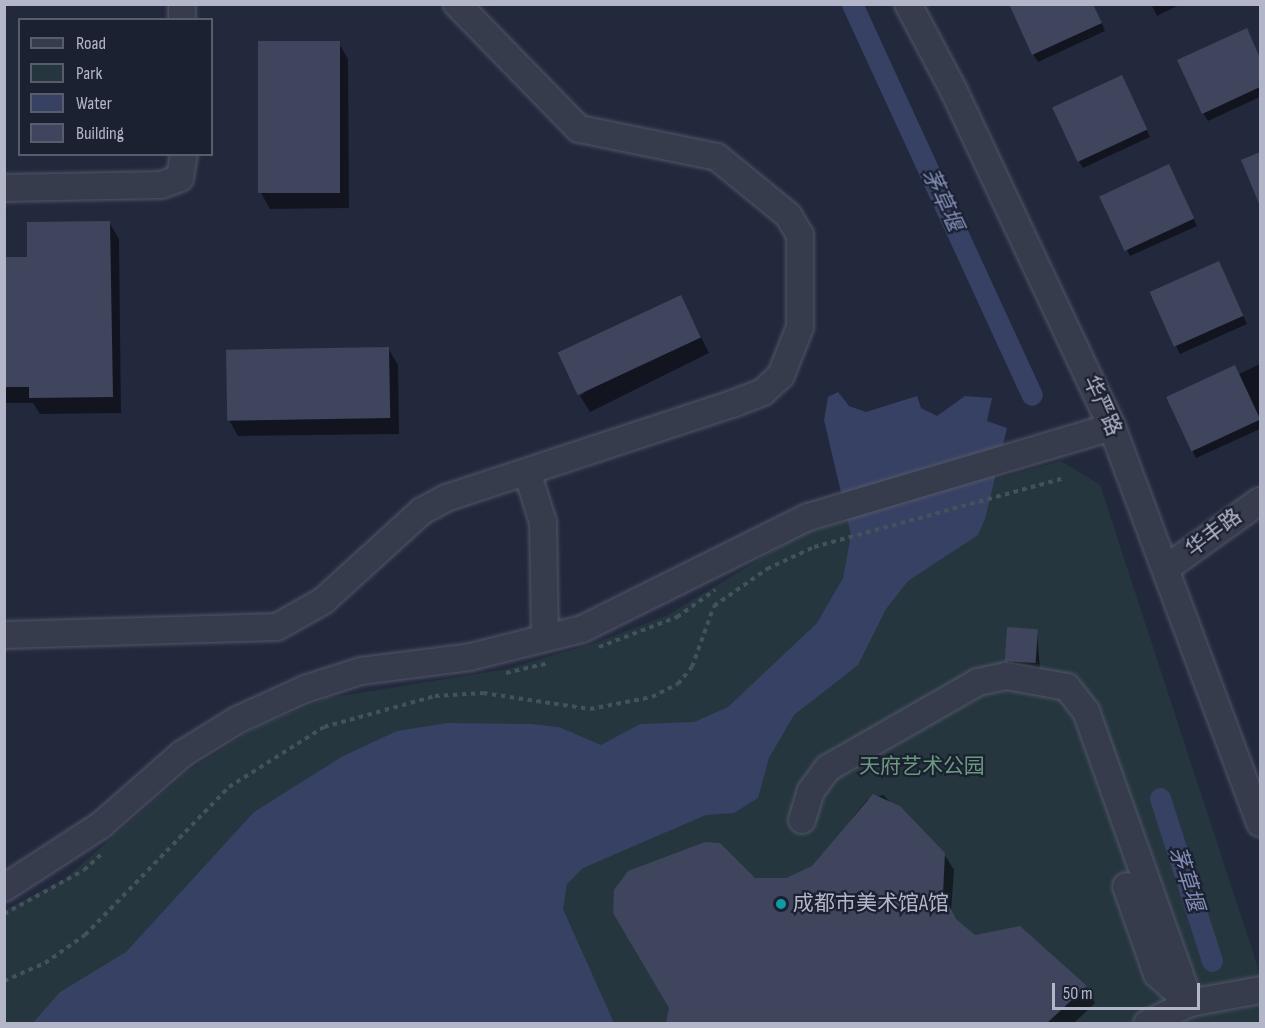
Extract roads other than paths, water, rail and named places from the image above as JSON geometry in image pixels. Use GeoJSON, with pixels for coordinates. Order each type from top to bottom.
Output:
{"type":"FeatureCollection","features":[{"type":"Feature","properties":{"kind":"street"},"geometry":{"type":"LineString","coordinates":[[4,635],[277,627],[323,601],[422,511],[446,498],[528,474],[763,392],[795,350],[800,236],[788,215],[717,157],[579,129],[457,4]]}},
{"type":"Feature","properties":{"kind":"street","name":"华严路"},"geometry":{"type":"LineString","coordinates":[[908,4],[954,91],[1112,427],[1168,567],[1260,823]]}},
{"type":"Feature","properties":{"kind":"street"},"geometry":{"type":"LineString","coordinates":[[4,188],[160,185],[180,178],[184,156]]}},
{"type":"Feature","properties":{"kind":"street"},"geometry":{"type":"LineString","coordinates":[[4,888],[55,860],[182,754],[239,718],[361,672],[550,649],[582,629],[664,591],[753,542],[870,496],[1027,455],[1112,427]]}},
{"type":"Feature","properties":{"kind":"street"},"geometry":{"type":"LineString","coordinates":[[528,474],[543,522],[550,649]]}},
{"type":"Feature","properties":{"kind":"street","name":"华丰路"},"geometry":{"type":"LineString","coordinates":[[1168,567],[1260,501]]}},
{"type":"Feature","properties":{"kind":"street"},"geometry":{"type":"LineString","coordinates":[[802,820],[811,791],[828,768],[978,682],[1006,676],[1068,687],[1086,711],[1190,1003]]}},
{"type":"Feature","properties":{"kind":"street"},"geometry":{"type":"LineString","coordinates":[[1126,886],[1157,974],[1190,1003]]}},
{"type":"Feature","properties":{"kind":"street"},"geometry":{"type":"LineString","coordinates":[[1147,1023],[1190,1003],[1260,990]]}},
{"type":"Feature","properties":{"kind":"water"},"geometry":{"type":"Polygon","coordinates":[[[838,392],[849,406],[866,412],[917,396],[921,408],[937,416],[965,396],[992,398],[987,421],[1007,428],[985,519],[978,535],[908,581],[886,609],[858,665],[794,715],[769,758],[758,798],[734,813],[706,815],[583,868],[567,884],[563,909],[614,1023],[32,1024],[60,992],[126,952],[254,812],[343,756],[397,731],[447,723],[531,724],[559,727],[601,745],[640,724],[694,722],[728,707],[817,623],[843,578],[851,535],[824,420],[828,397],[838,392]]]}},
{"type":"Feature","properties":{"kind":"waterway","name":"茅草堰"},"geometry":{"type":"LineString","coordinates":[[852,4],[1032,395]]}},
{"type":"Feature","properties":{"kind":"waterway","name":"茅草堰"},"geometry":{"type":"LineString","coordinates":[[1160,798],[1212,961]]}},
{"type":"Feature","properties":{"kind":"place","name":"成都市美术馆A馆"},"geometry":{"type":"Point","coordinates":[781,904]}},
{"type":"Feature","properties":{"kind":"park label","name":"天府艺术公园"},"geometry":{"type":"Point","coordinates":[922,767]}}]}
